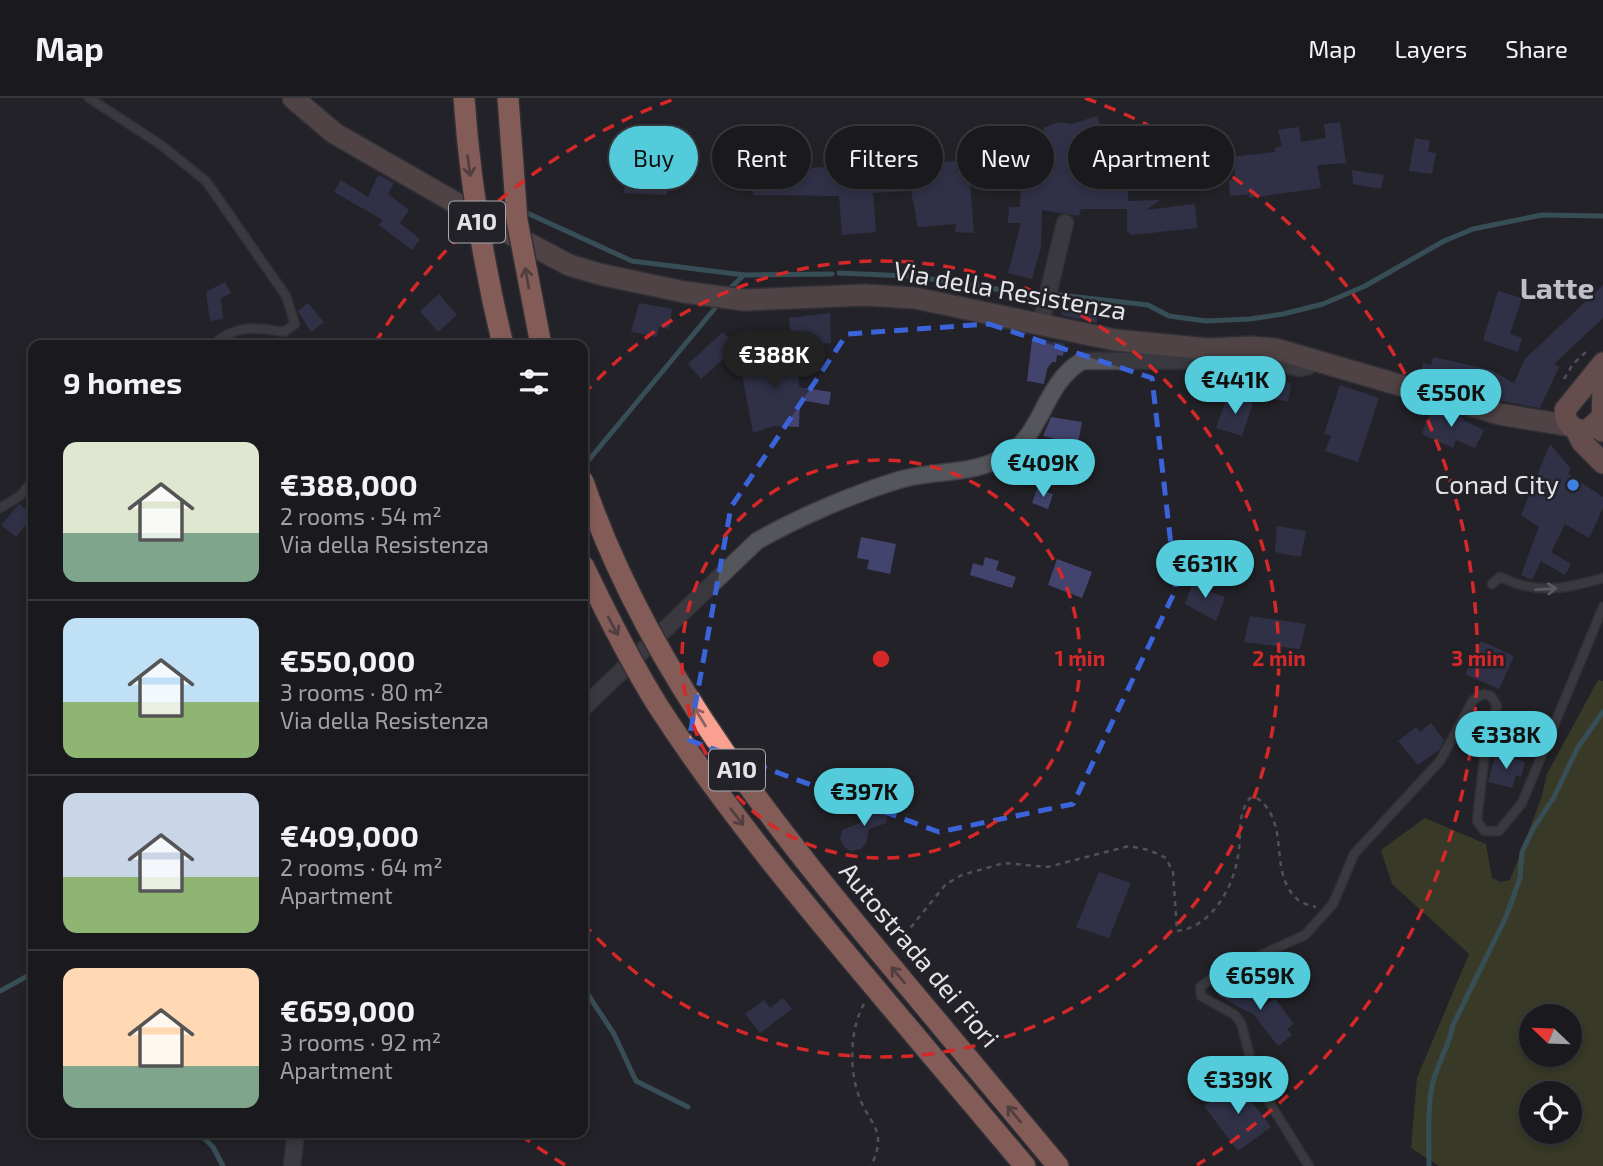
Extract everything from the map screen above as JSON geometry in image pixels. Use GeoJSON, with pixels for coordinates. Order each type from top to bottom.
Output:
{"type":"FeatureCollection","features":[{"type":"Feature","properties":{"kind":"highway","name":"A10"},"geometry":{"type":"LineString","coordinates":[[464,98],[468,153],[484,269],[502,340]]}},
{"type":"Feature","properties":{"kind":"highway","name":"A10"},"geometry":{"type":"LineString","coordinates":[[508,98],[517,220],[540,340]]}},
{"type":"Feature","properties":{"kind":"highway","name":"Autostrada dei Fiori"},"geometry":{"type":"LineString","coordinates":[[588,493],[630,593],[666,662],[709,731],[778,827],[1058,1166]]}},
{"type":"Feature","properties":{"kind":"highway","name":"Autostrada dei Fiori"},"geometry":{"type":"LineString","coordinates":[[588,576],[612,626],[658,705],[714,787],[779,871],[1025,1166]]}},
{"type":"Feature","properties":{"kind":"main road"},"geometry":{"type":"LineString","coordinates":[[1603,363],[1585,388],[1571,416],[1581,442],[1603,463]]}},
{"type":"Feature","properties":{"kind":"main road"},"geometry":{"type":"LineString","coordinates":[[1571,416],[1588,430],[1601,420],[1603,385]]}},
{"type":"Feature","properties":{"kind":"main road"},"geometry":{"type":"LineString","coordinates":[[1571,416],[1588,395],[1601,420]]}},
{"type":"Feature","properties":{"kind":"street","name":"Via della Resistenza"},"geometry":{"type":"LineString","coordinates":[[293,98],[334,133],[503,230],[569,265],[599,274],[684,292],[744,300],[865,295],[915,298],[1043,317],[1115,340],[1209,349],[1251,347],[1313,358],[1472,407],[1547,422],[1571,416]]}},
{"type":"Feature","properties":{"kind":"street"},"geometry":{"type":"LineString","coordinates":[[1043,317],[1065,223]]}},
{"type":"Feature","properties":{"kind":"street"},"geometry":{"type":"LineString","coordinates":[[588,703],[757,541],[783,526],[900,480],[980,469],[1009,455],[1026,438],[1065,371],[1082,361],[1261,360],[1300,368],[1310,366],[1313,358]]}},
{"type":"Feature","properties":{"kind":"street"},"geometry":{"type":"LineString","coordinates":[[292,1166],[295,1138]]}},
{"type":"Feature","properties":{"kind":"lane"},"geometry":{"type":"LineString","coordinates":[[89,98],[161,145],[206,181],[286,296],[295,324],[284,332],[247,326],[225,334],[218,340]]}},
{"type":"Feature","properties":{"kind":"lane"},"geometry":{"type":"LineString","coordinates":[[0,508],[20,496],[28,486]]}},
{"type":"Feature","properties":{"kind":"lane"},"geometry":{"type":"LineString","coordinates":[[1492,584],[1500,577],[1537,590],[1574,586],[1603,578]]}},
{"type":"Feature","properties":{"kind":"lane"},"geometry":{"type":"LineString","coordinates":[[1309,1166],[1257,1083],[1241,1023],[1235,1015],[1201,996],[1200,987],[1215,976],[1305,935],[1333,904],[1354,854],[1440,761],[1473,700],[1483,694],[1491,696],[1497,706],[1486,742],[1477,821],[1484,831],[1499,831],[1507,825],[1522,803],[1603,607]]}},
{"type":"Feature","properties":{"kind":"path"},"geometry":{"type":"LineString","coordinates":[[899,943],[946,884],[962,875],[1004,863],[1048,867],[1129,846],[1149,850],[1166,858],[1173,872],[1177,931],[1192,929],[1214,910],[1228,890],[1238,856],[1241,809],[1250,799],[1257,798],[1266,804],[1276,824],[1285,883],[1296,900],[1316,907],[1333,904]]}},
{"type":"Feature","properties":{"kind":"path"},"geometry":{"type":"LineString","coordinates":[[865,1002],[856,1026],[853,1070],[857,1093],[879,1130],[878,1151],[871,1166]]}},
{"type":"Feature","properties":{"kind":"highlighted area"},"geometry":{"type":"Polygon","coordinates":[[[989,324],[1152,378],[1176,589],[1073,804],[939,832],[689,740],[731,507],[847,334],[989,324]]]}},
{"type":"Feature","properties":{"kind":"shaded area"},"geometry":{"type":"Polygon","coordinates":[[[1598,680],[1603,681],[1603,1166],[1439,1166],[1411,1148],[1417,1078],[1469,954],[1392,884],[1381,850],[1425,818],[1486,844],[1492,878],[1501,882],[1510,880],[1541,799],[1547,774],[1598,680]]]}},
{"type":"Feature","properties":{"kind":"building"},"geometry":{"type":"Polygon","coordinates":[[[1097,116],[1101,126],[1068,126],[1068,189],[1120,189],[1128,190],[1128,201],[1160,200],[1146,210],[1195,204],[1197,228],[1131,235],[1127,231],[1127,209],[1081,209],[1079,216],[1042,210],[1041,247],[1032,279],[1008,273],[1021,223],[1008,223],[1009,207],[1020,207],[1021,189],[1054,189],[1054,126],[1048,126],[1059,122],[1072,124],[1097,116]]]}},
{"type":"Feature","properties":{"kind":"building"},"geometry":{"type":"Polygon","coordinates":[[[1340,122],[1346,163],[1317,165],[1321,188],[1249,198],[1249,194],[1230,196],[1230,189],[1234,189],[1236,179],[1234,157],[1275,152],[1275,148],[1282,146],[1278,130],[1299,127],[1301,142],[1326,138],[1324,124],[1340,122]]]}},
{"type":"Feature","properties":{"kind":"building"},"geometry":{"type":"Polygon","coordinates":[[[1415,138],[1430,141],[1428,152],[1436,153],[1432,174],[1409,171],[1415,138]]]}},
{"type":"Feature","properties":{"kind":"building"},"geometry":{"type":"Polygon","coordinates":[[[957,161],[957,189],[970,189],[974,233],[955,232],[956,224],[918,227],[911,191],[873,193],[876,232],[842,235],[839,196],[753,195],[753,189],[811,189],[811,168],[825,167],[825,189],[943,189],[943,162],[957,161]]]}},
{"type":"Feature","properties":{"kind":"building"},"geometry":{"type":"Polygon","coordinates":[[[1352,170],[1384,175],[1381,189],[1353,184],[1352,170]]]}},
{"type":"Feature","properties":{"kind":"building"},"geometry":{"type":"Polygon","coordinates":[[[378,175],[394,183],[388,194],[409,210],[400,223],[420,239],[412,250],[379,225],[383,220],[334,192],[341,180],[368,197],[378,175]]]}},
{"type":"Feature","properties":{"kind":"building"},"geometry":{"type":"Polygon","coordinates":[[[624,189],[667,189],[667,195],[624,193],[624,189]]]}},
{"type":"Feature","properties":{"kind":"building"},"geometry":{"type":"Polygon","coordinates":[[[225,282],[231,293],[221,298],[223,319],[210,321],[206,292],[225,282]]]}},
{"type":"Feature","properties":{"kind":"building"},"geometry":{"type":"Polygon","coordinates":[[[1603,285],[1603,318],[1554,364],[1559,367],[1540,408],[1502,401],[1420,375],[1423,363],[1431,365],[1433,357],[1491,370],[1514,383],[1525,359],[1603,285]]]}},
{"type":"Feature","properties":{"kind":"building"},"geometry":{"type":"Polygon","coordinates":[[[1498,291],[1522,298],[1510,334],[1522,338],[1518,352],[1483,340],[1498,291]]]}},
{"type":"Feature","properties":{"kind":"building"},"geometry":{"type":"Polygon","coordinates":[[[439,294],[457,315],[438,332],[420,311],[439,294]]]}},
{"type":"Feature","properties":{"kind":"building"},"geometry":{"type":"Polygon","coordinates":[[[308,303],[324,322],[311,332],[298,311],[308,303]]]}},
{"type":"Feature","properties":{"kind":"building"},"geometry":{"type":"Polygon","coordinates":[[[639,303],[672,309],[669,329],[659,327],[657,337],[631,332],[639,303]]]}},
{"type":"Feature","properties":{"kind":"building"},"geometry":{"type":"Polygon","coordinates":[[[1062,308],[1098,314],[1097,323],[1061,315],[1062,308]]]}},
{"type":"Feature","properties":{"kind":"building"},"geometry":{"type":"Polygon","coordinates":[[[830,313],[831,343],[819,344],[820,362],[794,364],[789,318],[830,313]]]}},
{"type":"Feature","properties":{"kind":"building"},"geometry":{"type":"Polygon","coordinates":[[[723,332],[737,347],[701,379],[688,364],[723,332]]]}},
{"type":"Feature","properties":{"kind":"building"},"geometry":{"type":"Polygon","coordinates":[[[1032,340],[1065,343],[1063,356],[1057,355],[1056,362],[1052,362],[1047,369],[1044,384],[1027,381],[1032,340]]]}},
{"type":"Feature","properties":{"kind":"building"},"geometry":{"type":"Polygon","coordinates":[[[760,343],[765,368],[798,367],[799,387],[831,392],[829,405],[800,400],[799,427],[773,426],[753,433],[737,347],[760,343]]]}},
{"type":"Feature","properties":{"kind":"building"},"geometry":{"type":"Polygon","coordinates":[[[1246,378],[1291,383],[1288,401],[1248,396],[1246,378]]]}},
{"type":"Feature","properties":{"kind":"building"},"geometry":{"type":"Polygon","coordinates":[[[1340,385],[1379,398],[1358,462],[1325,451],[1331,436],[1324,434],[1340,385]]]}},
{"type":"Feature","properties":{"kind":"building"},"geometry":{"type":"Polygon","coordinates":[[[1228,395],[1253,403],[1242,436],[1216,428],[1228,395]]]}},
{"type":"Feature","properties":{"kind":"building"},"geometry":{"type":"Polygon","coordinates":[[[1432,408],[1464,418],[1463,420],[1484,430],[1475,448],[1456,440],[1453,448],[1422,434],[1432,408]]]}},
{"type":"Feature","properties":{"kind":"building"},"geometry":{"type":"Polygon","coordinates":[[[1051,417],[1082,422],[1078,444],[1043,436],[1051,417]]]}},
{"type":"Feature","properties":{"kind":"building"},"geometry":{"type":"Polygon","coordinates":[[[1550,444],[1571,469],[1568,474],[1603,497],[1603,508],[1589,538],[1565,524],[1551,552],[1571,564],[1565,575],[1541,561],[1532,580],[1521,575],[1539,527],[1521,515],[1550,444]]]}},
{"type":"Feature","properties":{"kind":"building"},"geometry":{"type":"Polygon","coordinates":[[[1037,489],[1053,494],[1048,509],[1032,503],[1037,489]]]}},
{"type":"Feature","properties":{"kind":"building"},"geometry":{"type":"Polygon","coordinates":[[[19,504],[28,511],[28,521],[16,537],[1,525],[19,504]]]}},
{"type":"Feature","properties":{"kind":"building"},"geometry":{"type":"Polygon","coordinates":[[[1277,526],[1306,531],[1301,557],[1275,552],[1277,526]]]}},
{"type":"Feature","properties":{"kind":"building"},"geometry":{"type":"Polygon","coordinates":[[[861,537],[896,544],[890,574],[867,569],[869,560],[857,558],[861,537]]]}},
{"type":"Feature","properties":{"kind":"building"},"geometry":{"type":"Polygon","coordinates":[[[985,557],[999,561],[996,570],[1016,577],[1012,588],[970,575],[973,563],[983,566],[985,557]]]}},
{"type":"Feature","properties":{"kind":"building"},"geometry":{"type":"Polygon","coordinates":[[[1057,559],[1092,572],[1082,598],[1048,585],[1057,559]]]}},
{"type":"Feature","properties":{"kind":"building"},"geometry":{"type":"Polygon","coordinates":[[[1194,579],[1210,585],[1208,591],[1225,597],[1216,621],[1185,604],[1194,579]]]}},
{"type":"Feature","properties":{"kind":"building"},"geometry":{"type":"Polygon","coordinates":[[[1250,616],[1306,624],[1300,649],[1244,642],[1250,616]]]}},
{"type":"Feature","properties":{"kind":"building"},"geometry":{"type":"Polygon","coordinates":[[[1481,641],[1514,656],[1499,689],[1465,674],[1481,641]]]}},
{"type":"Feature","properties":{"kind":"building"},"geometry":{"type":"Polygon","coordinates":[[[1431,723],[1444,740],[1439,750],[1418,765],[1398,741],[1416,727],[1420,732],[1431,723]]]}},
{"type":"Feature","properties":{"kind":"building"},"geometry":{"type":"Polygon","coordinates":[[[1496,753],[1525,762],[1521,777],[1516,775],[1512,788],[1488,782],[1496,753]]]}},
{"type":"Feature","properties":{"kind":"building"},"geometry":{"type":"Polygon","coordinates":[[[877,803],[888,811],[886,823],[869,829],[866,843],[861,849],[851,851],[845,848],[840,839],[842,830],[860,823],[866,808],[877,803]]]}},
{"type":"Feature","properties":{"kind":"building"},"geometry":{"type":"Polygon","coordinates":[[[1099,872],[1131,883],[1109,938],[1076,927],[1099,872]]]}},
{"type":"Feature","properties":{"kind":"building"},"geometry":{"type":"Polygon","coordinates":[[[1232,983],[1247,991],[1262,1008],[1275,999],[1294,1024],[1287,1029],[1292,1035],[1278,1046],[1254,1015],[1219,996],[1218,986],[1232,983]]]}},
{"type":"Feature","properties":{"kind":"building"},"geometry":{"type":"Polygon","coordinates":[[[783,998],[792,1009],[760,1033],[745,1014],[764,1000],[770,1008],[783,998]]]}},
{"type":"Feature","properties":{"kind":"building"},"geometry":{"type":"Polygon","coordinates":[[[1237,1082],[1271,1127],[1238,1151],[1204,1106],[1237,1082]]]}},
{"type":"Feature","properties":{"kind":"waterway"},"geometry":{"type":"LineString","coordinates":[[527,213],[632,261],[744,275],[832,274]]}},
{"type":"Feature","properties":{"kind":"waterway"},"geometry":{"type":"LineString","coordinates":[[839,273],[908,276],[990,287],[1030,300],[1051,294],[1148,305],[1169,316],[1206,321],[1250,319],[1323,304],[1365,286],[1444,241],[1473,229],[1542,215],[1603,216]]}},
{"type":"Feature","properties":{"kind":"waterway"},"geometry":{"type":"LineString","coordinates":[[727,291],[744,275]]}},
{"type":"Feature","properties":{"kind":"waterway"},"geometry":{"type":"LineString","coordinates":[[588,461],[716,307]]}},
{"type":"Feature","properties":{"kind":"waterway"},"geometry":{"type":"LineString","coordinates":[[1429,1166],[1431,1091],[1453,1025],[1506,917],[1520,878],[1522,852],[1533,829],[1554,797],[1578,747],[1603,712]]}},
{"type":"Feature","properties":{"kind":"waterway"},"geometry":{"type":"LineString","coordinates":[[0,991],[28,976]]}},
{"type":"Feature","properties":{"kind":"waterway"},"geometry":{"type":"LineString","coordinates":[[588,995],[614,1034],[636,1081],[688,1107]]}},
{"type":"Feature","properties":{"kind":"waterway"},"geometry":{"type":"LineString","coordinates":[[204,1138],[213,1147],[223,1166]]}},
{"type":"Feature","properties":{"kind":"place","name":"Conad City"},"geometry":{"type":"Point","coordinates":[1573,485]}},
{"type":"Feature","properties":{"kind":"district","name":"Latte"},"geometry":{"type":"Point","coordinates":[1557,289]}}]}
